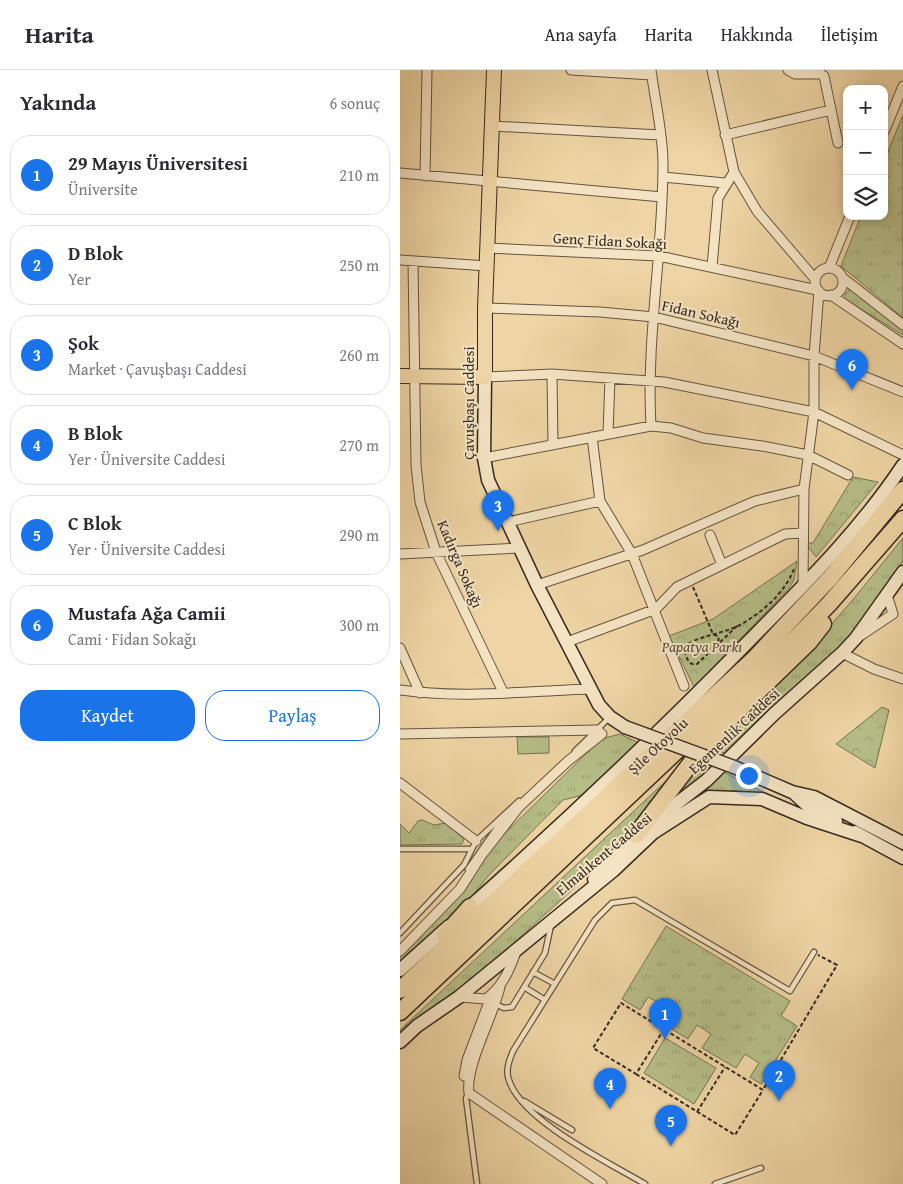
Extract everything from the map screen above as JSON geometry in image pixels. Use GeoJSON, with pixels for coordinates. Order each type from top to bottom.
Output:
{"type":"FeatureCollection","features":[{"type":"Feature","properties":{"kind":"highway","name":"Şile Otoyolu"},"geometry":{"type":"LineString","coordinates":[[400,990],[754,658],[832,577],[903,490]]}},
{"type":"Feature","properties":{"kind":"highway","name":"Şile Otoyolu"},"geometry":{"type":"LineString","coordinates":[[400,1012],[794,640],[829,604],[903,519]]}},
{"type":"Feature","properties":{"kind":"highway"},"geometry":{"type":"LineString","coordinates":[[636,835],[710,738],[809,642],[903,519]]}},
{"type":"Feature","properties":{"kind":"highway"},"geometry":{"type":"LineString","coordinates":[[400,983],[470,907]]}},
{"type":"Feature","properties":{"kind":"main road","name":"Çavuşbaşı Caddesi"},"geometry":{"type":"LineString","coordinates":[[494,70],[485,308],[484,458],[488,480],[537,585],[590,689],[599,705],[610,717],[625,728],[734,766],[811,801]]}},
{"type":"Feature","properties":{"kind":"main road"},"geometry":{"type":"LineString","coordinates":[[400,376],[484,377]]}},
{"type":"Feature","properties":{"kind":"main road"},"geometry":{"type":"LineString","coordinates":[[400,970],[627,763],[803,585],[886,490],[903,465]]}},
{"type":"Feature","properties":{"kind":"main road","name":"Egemenlik Caddesi"},"geometry":{"type":"LineString","coordinates":[[574,901],[636,835],[707,780],[774,714],[842,653],[856,638],[903,572]]}},
{"type":"Feature","properties":{"kind":"main road","name":"Elmalıkent Caddesi"},"geometry":{"type":"LineString","coordinates":[[400,1042],[417,1026],[459,997],[614,870],[653,832],[709,797],[762,799],[807,818],[862,836]]}},
{"type":"Feature","properties":{"kind":"main road"},"geometry":{"type":"LineString","coordinates":[[811,801],[862,836],[903,858]]}},
{"type":"Feature","properties":{"kind":"main road"},"geometry":{"type":"LineString","coordinates":[[811,801],[903,843]]}},
{"type":"Feature","properties":{"kind":"main road"},"geometry":{"type":"LineString","coordinates":[[400,1047],[417,1026]]}},
{"type":"Feature","properties":{"kind":"street"},"geometry":{"type":"LineString","coordinates":[[425,176],[428,70]]}},
{"type":"Feature","properties":{"kind":"street"},"geometry":{"type":"LineString","coordinates":[[571,70],[651,72],[660,135],[663,177],[659,256],[648,381],[651,426]]}},
{"type":"Feature","properties":{"kind":"street"},"geometry":{"type":"LineString","coordinates":[[712,70],[734,172],[757,211],[815,279],[818,290],[814,356],[814,412],[804,489],[803,585]]}},
{"type":"Feature","properties":{"kind":"street"},"geometry":{"type":"LineString","coordinates":[[788,70],[794,74],[824,76],[838,143]]}},
{"type":"Feature","properties":{"kind":"street"},"geometry":{"type":"LineString","coordinates":[[885,130],[903,86]]}},
{"type":"Feature","properties":{"kind":"street"},"geometry":{"type":"LineString","coordinates":[[725,135],[831,110]]}},
{"type":"Feature","properties":{"kind":"street"},"geometry":{"type":"LineString","coordinates":[[492,126],[660,135]]}},
{"type":"Feature","properties":{"kind":"street"},"geometry":{"type":"LineString","coordinates":[[712,267],[718,198],[725,183],[734,172]]}},
{"type":"Feature","properties":{"kind":"street"},"geometry":{"type":"LineString","coordinates":[[400,173],[662,197]]}},
{"type":"Feature","properties":{"kind":"street"},"geometry":{"type":"LineString","coordinates":[[663,177],[725,183]]}},
{"type":"Feature","properties":{"kind":"street"},"geometry":{"type":"LineString","coordinates":[[829,268],[848,220]]}},
{"type":"Feature","properties":{"kind":"street","name":"Genç Fidan Sokağı"},"geometry":{"type":"LineString","coordinates":[[487,248],[659,256],[818,290]]}},
{"type":"Feature","properties":{"kind":"street"},"geometry":{"type":"LineString","coordinates":[[400,260],[487,266]]}},
{"type":"Feature","properties":{"kind":"street","name":"Kadırga Sokağı"},"geometry":{"type":"LineString","coordinates":[[413,261],[416,465],[420,502],[436,552],[503,692]]}},
{"type":"Feature","properties":{"kind":"street"},"geometry":{"type":"LineString","coordinates":[[815,279],[820,271],[829,268],[838,271],[842,278],[903,325]]}},
{"type":"Feature","properties":{"kind":"street"},"geometry":{"type":"LineString","coordinates":[[831,296],[839,291],[842,278]]}},
{"type":"Feature","properties":{"kind":"street"},"geometry":{"type":"LineString","coordinates":[[818,290],[831,296],[903,344]]}},
{"type":"Feature","properties":{"kind":"street","name":"Fidan Sokağı"},"geometry":{"type":"LineString","coordinates":[[485,308],[600,312],[654,317],[814,356],[903,392]]}},
{"type":"Feature","properties":{"kind":"street"},"geometry":{"type":"LineString","coordinates":[[484,377],[552,374],[664,382],[814,412],[903,455]]}},
{"type":"Feature","properties":{"kind":"street"},"geometry":{"type":"LineString","coordinates":[[552,374],[553,445]]}},
{"type":"Feature","properties":{"kind":"street"},"geometry":{"type":"LineString","coordinates":[[608,434],[610,378]]}},
{"type":"Feature","properties":{"kind":"street"},"geometry":{"type":"LineString","coordinates":[[484,458],[651,426],[671,428],[703,438],[762,446],[808,455],[848,474]]}},
{"type":"Feature","properties":{"kind":"street"},"geometry":{"type":"LineString","coordinates":[[592,437],[600,501],[632,554],[656,609],[684,686]]}},
{"type":"Feature","properties":{"kind":"street"},"geometry":{"type":"LineString","coordinates":[[537,585],[632,554],[756,500],[804,489]]}},
{"type":"Feature","properties":{"kind":"street"},"geometry":{"type":"LineString","coordinates":[[508,522],[600,501]]}},
{"type":"Feature","properties":{"kind":"street"},"geometry":{"type":"LineString","coordinates":[[567,642],[656,609],[677,587],[785,534],[803,533]]}},
{"type":"Feature","properties":{"kind":"street"},"geometry":{"type":"LineString","coordinates":[[710,535],[722,565]]}},
{"type":"Feature","properties":{"kind":"street"},"geometry":{"type":"LineString","coordinates":[[400,554],[520,548]]}},
{"type":"Feature","properties":{"kind":"street"},"geometry":{"type":"LineString","coordinates":[[856,638],[898,614],[887,595]]}},
{"type":"Feature","properties":{"kind":"street"},"geometry":{"type":"LineString","coordinates":[[400,648],[420,693]]}},
{"type":"Feature","properties":{"kind":"street"},"geometry":{"type":"LineString","coordinates":[[842,653],[874,669],[903,679]]}},
{"type":"Feature","properties":{"kind":"street"},"geometry":{"type":"LineString","coordinates":[[400,690],[420,693],[590,689]]}},
{"type":"Feature","properties":{"kind":"street"},"geometry":{"type":"LineString","coordinates":[[400,734],[597,730],[602,734],[568,761],[519,807],[480,856],[460,890],[400,951]]}},
{"type":"Feature","properties":{"kind":"street"},"geometry":{"type":"LineString","coordinates":[[400,783],[474,845]]}},
{"type":"Feature","properties":{"kind":"street"},"geometry":{"type":"LineString","coordinates":[[517,949],[509,972],[490,1002],[471,1070],[468,1096],[601,1184]]}},
{"type":"Feature","properties":{"kind":"street"},"geometry":{"type":"LineString","coordinates":[[459,997],[490,1002]]}},
{"type":"Feature","properties":{"kind":"lane"},"geometry":{"type":"LineString","coordinates":[[400,933],[455,876],[464,865],[474,845],[610,717]]}},
{"type":"Feature","properties":{"kind":"lane"},"geometry":{"type":"LineString","coordinates":[[400,945],[453,890],[508,811]]}},
{"type":"Feature","properties":{"kind":"lane"},"geometry":{"type":"LineString","coordinates":[[400,849],[474,845]]}},
{"type":"Feature","properties":{"kind":"lane"},"geometry":{"type":"LineString","coordinates":[[644,1184],[542,1121],[519,1098],[511,1086],[508,1075],[508,1064],[595,920],[612,903],[624,900],[642,903],[790,991],[814,952]]}},
{"type":"Feature","properties":{"kind":"lane"},"geometry":{"type":"LineString","coordinates":[[490,1002],[504,1008],[512,1007],[548,945],[552,920]]}},
{"type":"Feature","properties":{"kind":"lane"},"geometry":{"type":"LineString","coordinates":[[534,972],[555,984]]}},
{"type":"Feature","properties":{"kind":"lane"},"geometry":{"type":"LineString","coordinates":[[524,987],[545,1000]]}},
{"type":"Feature","properties":{"kind":"lane"},"geometry":{"type":"LineString","coordinates":[[468,1096],[477,1184]]}},
{"type":"Feature","properties":{"kind":"lane"},"geometry":{"type":"LineString","coordinates":[[519,1098],[572,1130]]}},
{"type":"Feature","properties":{"kind":"lane"},"geometry":{"type":"LineString","coordinates":[[715,1184],[761,1168]]}},
{"type":"Feature","properties":{"kind":"path"},"geometry":{"type":"LineString","coordinates":[[737,626],[688,643],[685,647],[686,656],[690,662],[698,664],[737,626],[777,596],[786,587],[794,567],[803,561]]}},
{"type":"Feature","properties":{"kind":"path"},"geometry":{"type":"LineString","coordinates":[[691,580],[713,634],[719,637],[717,644]]}},
{"type":"Feature","properties":{"kind":"path"},"geometry":{"type":"LineString","coordinates":[[763,1090],[621,1003],[593,1048],[735,1135],[763,1090],[837,965],[814,952]]}},
{"type":"Feature","properties":{"kind":"path"},"geometry":{"type":"LineString","coordinates":[[636,1074],[664,1029]]}},
{"type":"Feature","properties":{"kind":"path"},"geometry":{"type":"LineString","coordinates":[[697,1112],[725,1067]]}},
{"type":"Feature","properties":{"kind":"green space"},"geometry":{"type":"Polygon","coordinates":[[[903,115],[903,318],[841,266],[859,220],[888,220],[888,151],[903,115]]]}},
{"type":"Feature","properties":{"kind":"green space"},"geometry":{"type":"Polygon","coordinates":[[[851,287],[903,328],[903,335],[843,298],[851,287]]]}},
{"type":"Feature","properties":{"kind":"green space"},"geometry":{"type":"Polygon","coordinates":[[[853,477],[878,482],[816,557],[805,543],[813,543],[853,477]]]}},
{"type":"Feature","properties":{"kind":"green space"},"geometry":{"type":"Polygon","coordinates":[[[903,538],[903,561],[877,601],[840,647],[724,753],[708,747],[801,659],[903,538]]]}},
{"type":"Feature","properties":{"kind":"green space","name":"Papatya Parkı"},"geometry":{"type":"Polygon","coordinates":[[[797,561],[794,580],[789,588],[694,687],[669,636],[713,619],[797,561]]]}},
{"type":"Feature","properties":{"kind":"green space"},"geometry":{"type":"Polygon","coordinates":[[[882,707],[889,710],[875,768],[836,744],[882,707]]]}},
{"type":"Feature","properties":{"kind":"green space"},"geometry":{"type":"Polygon","coordinates":[[[620,734],[637,742],[587,794],[563,800],[489,875],[465,905],[400,962],[400,948],[467,885],[486,852],[601,739],[620,734]]]}},
{"type":"Feature","properties":{"kind":"green space"},"geometry":{"type":"Polygon","coordinates":[[[517,737],[549,737],[549,753],[518,754],[517,737]]]}},
{"type":"Feature","properties":{"kind":"green space"},"geometry":{"type":"Polygon","coordinates":[[[684,764],[654,807],[572,890],[463,989],[400,1037],[400,1030],[684,764]]]}},
{"type":"Feature","properties":{"kind":"green space"},"geometry":{"type":"Polygon","coordinates":[[[695,764],[713,769],[663,809],[695,764]]]}},
{"type":"Feature","properties":{"kind":"green space"},"geometry":{"type":"Polygon","coordinates":[[[724,772],[775,798],[751,792],[729,791],[708,794],[684,804],[724,772]]]}},
{"type":"Feature","properties":{"kind":"green space"},"geometry":{"type":"Polygon","coordinates":[[[422,820],[434,825],[446,823],[464,839],[462,844],[400,845],[400,824],[409,833],[418,821],[422,820]]]}},
{"type":"Feature","properties":{"kind":"green space"},"geometry":{"type":"Polygon","coordinates":[[[666,926],[790,1001],[781,1016],[797,1026],[761,1084],[750,1077],[759,1063],[745,1054],[736,1068],[702,1048],[711,1034],[697,1025],[688,1039],[655,1019],[663,1005],[648,997],[640,1010],[622,999],[666,926]]]}},
{"type":"Feature","properties":{"kind":"green space"},"geometry":{"type":"Polygon","coordinates":[[[665,1038],[716,1068],[694,1104],[644,1073],[665,1038]]]}},
{"type":"Feature","properties":{"kind":"place","name":"Mustafa Ağa Camii"},"geometry":{"type":"Point","coordinates":[852,390]}},
{"type":"Feature","properties":{"kind":"place","name":"Şok"},"geometry":{"type":"Point","coordinates":[498,531]}},
{"type":"Feature","properties":{"kind":"place","name":"29 Mayıs Üniversitesi"},"geometry":{"type":"Point","coordinates":[665,1039]}},
{"type":"Feature","properties":{"kind":"place","name":"D Blok"},"geometry":{"type":"Point","coordinates":[779,1101]}},
{"type":"Feature","properties":{"kind":"place","name":"B Blok"},"geometry":{"type":"Point","coordinates":[610,1109]}},
{"type":"Feature","properties":{"kind":"place","name":"C Blok"},"geometry":{"type":"Point","coordinates":[671,1146]}}]}
